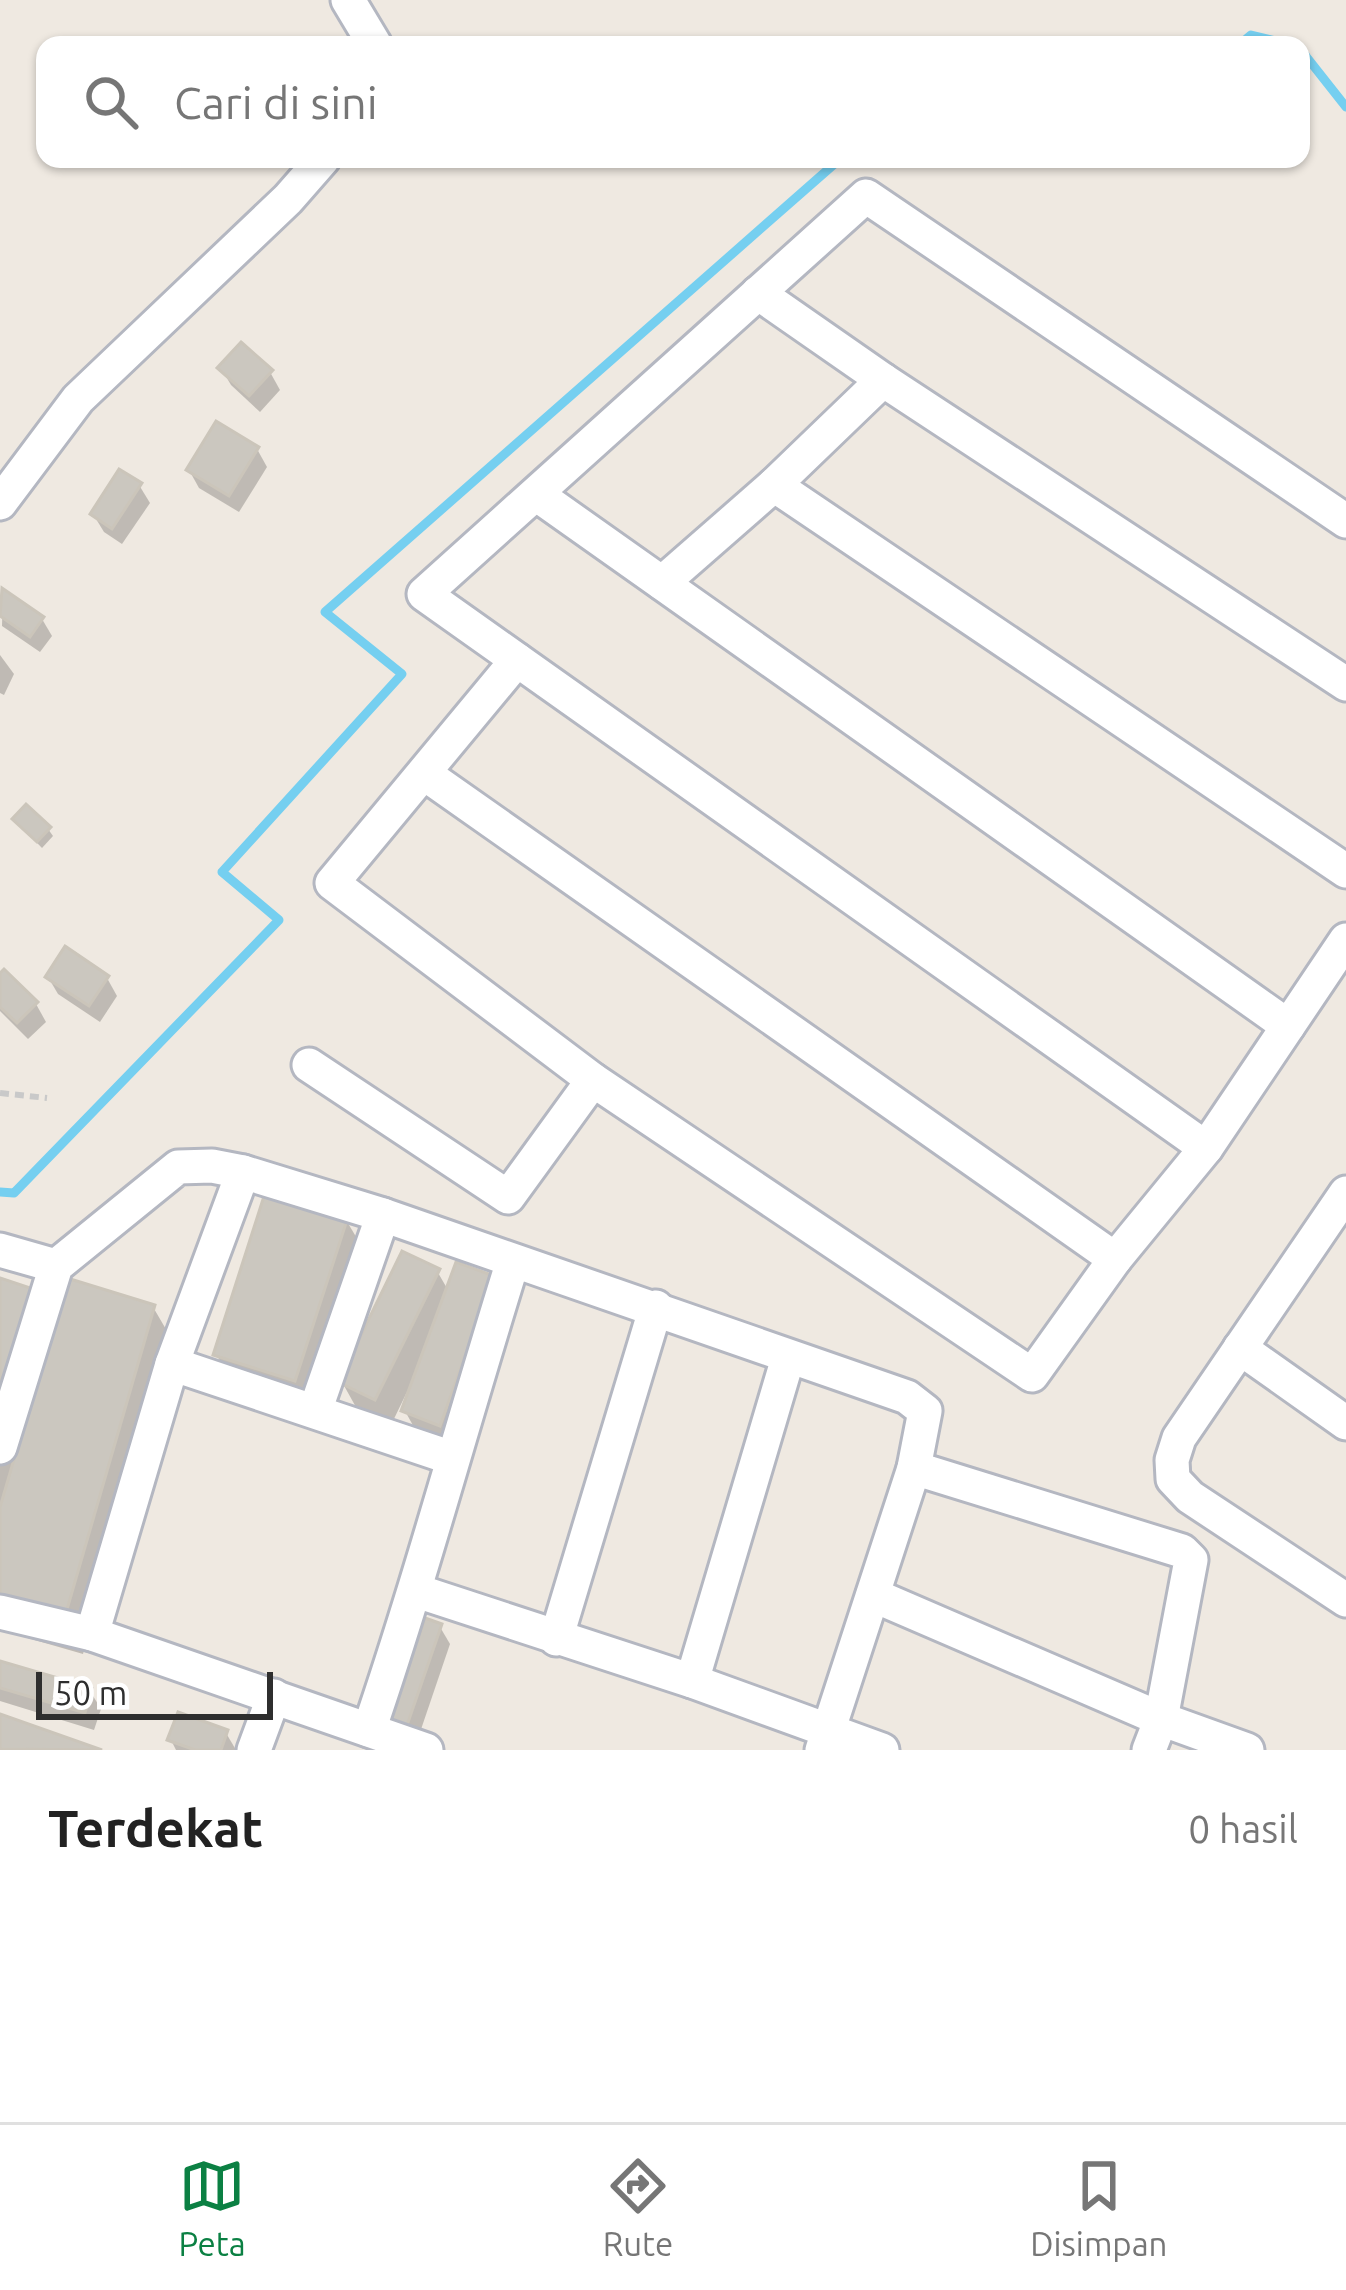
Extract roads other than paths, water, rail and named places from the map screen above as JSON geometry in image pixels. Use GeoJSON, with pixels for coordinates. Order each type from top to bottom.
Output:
{"type":"FeatureCollection","features":[{"type":"Feature","properties":{"kind":"street"},"geometry":{"type":"LineString","coordinates":[[348,0],[370,36]]}},
{"type":"Feature","properties":{"kind":"street"},"geometry":{"type":"LineString","coordinates":[[0,503],[78,399],[315,168]]}},
{"type":"Feature","properties":{"kind":"street"},"geometry":{"type":"LineString","coordinates":[[1206,1148],[424,594],[866,196],[1346,520]]}},
{"type":"Feature","properties":{"kind":"street"},"geometry":{"type":"LineString","coordinates":[[758,292],[883,380],[1346,684]]}},
{"type":"Feature","properties":{"kind":"street"},"geometry":{"type":"LineString","coordinates":[[662,583],[883,380]]}},
{"type":"Feature","properties":{"kind":"street"},"geometry":{"type":"LineString","coordinates":[[774,485],[1346,871]]}},
{"type":"Feature","properties":{"kind":"street"},"geometry":{"type":"LineString","coordinates":[[536,494],[1288,1026]]}},
{"type":"Feature","properties":{"kind":"street"},"geometry":{"type":"LineString","coordinates":[[517,660],[332,884],[593,1080],[1032,1376],[1115,1259],[1206,1148],[1346,940]]}},
{"type":"Feature","properties":{"kind":"street"},"geometry":{"type":"LineString","coordinates":[[424,774],[1115,1259]]}},
{"type":"Feature","properties":{"kind":"street"},"geometry":{"type":"LineString","coordinates":[[309,1065],[508,1197],[593,1080]]}},
{"type":"Feature","properties":{"kind":"street"},"geometry":{"type":"LineString","coordinates":[[0,1447],[56,1266],[178,1167],[212,1166],[243,1172],[656,1307],[907,1397],[920,1406],[925,1418],[914,1468],[825,1741]]}},
{"type":"Feature","properties":{"kind":"street"},"geometry":{"type":"LineString","coordinates":[[92,1634],[172,1364],[243,1172]]}},
{"type":"Feature","properties":{"kind":"street"},"geometry":{"type":"LineString","coordinates":[[1346,1193],[1335,1232],[1240,1348],[1179,1438],[1172,1460],[1173,1479],[1190,1497],[1346,1600]]}},
{"type":"Feature","properties":{"kind":"street"},"geometry":{"type":"LineString","coordinates":[[314,1411],[383,1215]]}},
{"type":"Feature","properties":{"kind":"street"},"geometry":{"type":"LineString","coordinates":[[0,1250],[56,1266]]}},
{"type":"Feature","properties":{"kind":"street"},"geometry":{"type":"LineString","coordinates":[[369,1730],[417,1591],[513,1261]]}},
{"type":"Feature","properties":{"kind":"street"},"geometry":{"type":"LineString","coordinates":[[556,1640],[656,1307]]}},
{"type":"Feature","properties":{"kind":"street"},"geometry":{"type":"LineString","coordinates":[[1240,1348],[1346,1423]]}},
{"type":"Feature","properties":{"kind":"street"},"geometry":{"type":"LineString","coordinates":[[692,1682],[788,1358]]}},
{"type":"Feature","properties":{"kind":"street"},"geometry":{"type":"LineString","coordinates":[[172,1364],[452,1458]]}},
{"type":"Feature","properties":{"kind":"street"},"geometry":{"type":"LineString","coordinates":[[914,1468],[1182,1551],[1191,1560],[1155,1734]]}},
{"type":"Feature","properties":{"kind":"street"},"geometry":{"type":"LineString","coordinates":[[417,1591],[692,1682],[825,1741],[882,1750]]}},
{"type":"Feature","properties":{"kind":"street"},"geometry":{"type":"LineString","coordinates":[[873,1595],[1155,1734],[1247,1750]]}},
{"type":"Feature","properties":{"kind":"street"},"geometry":{"type":"LineString","coordinates":[[0,1612],[92,1634],[426,1750]]}},
{"type":"Feature","properties":{"kind":"street"},"geometry":{"type":"LineString","coordinates":[[254,1750],[274,1696]]}},
{"type":"Feature","properties":{"kind":"waterway"},"geometry":{"type":"LineString","coordinates":[[1250,36],[1255,36]]}},
{"type":"Feature","properties":{"kind":"waterway"},"geometry":{"type":"LineString","coordinates":[[1310,61],[1346,107]]}},
{"type":"Feature","properties":{"kind":"waterway"},"geometry":{"type":"LineString","coordinates":[[0,1192],[14,1193],[279,920],[222,872],[402,674],[325,612],[830,168]]}}]}
